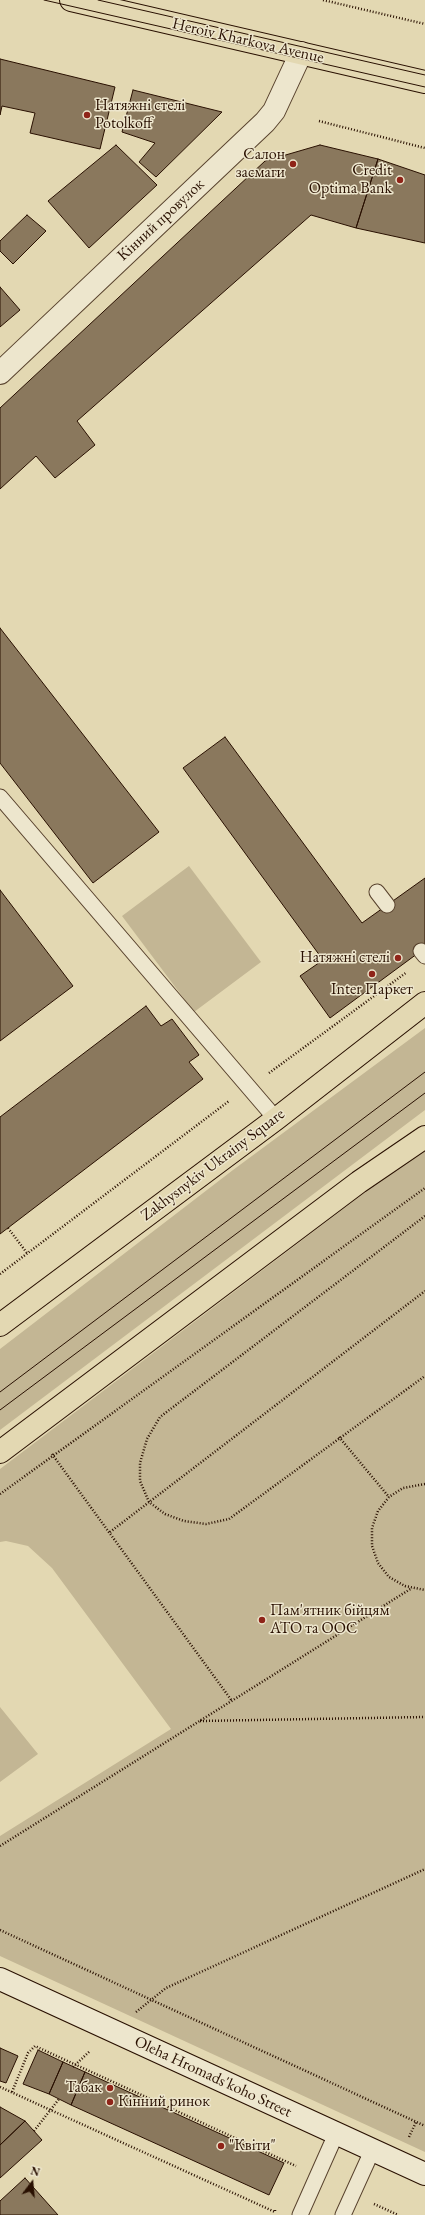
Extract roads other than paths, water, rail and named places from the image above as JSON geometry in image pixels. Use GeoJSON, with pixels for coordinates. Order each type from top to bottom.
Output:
{"type":"FeatureCollection","features":[{"type":"Feature","properties":{"kind":"main road","name":"Heroiv Kharkova Avenue"},"geometry":{"type":"LineString","coordinates":[[70,0],[425,82]]}},
{"type":"Feature","properties":{"kind":"main road","name":"Кінний провулок"},"geometry":{"type":"LineString","coordinates":[[0,373],[266,122],[274,111],[301,53]]}},
{"type":"Feature","properties":{"kind":"main road","name":"Zakhysnykiv Ukrainy Square"},"geometry":{"type":"LineString","coordinates":[[0,1325],[276,1119],[425,1004]]}},
{"type":"Feature","properties":{"kind":"main road"},"geometry":{"type":"LineString","coordinates":[[0,1452],[359,1182],[425,1137]]}},
{"type":"Feature","properties":{"kind":"main road","name":"Oleha Hromadsʹkoho Street"},"geometry":{"type":"LineString","coordinates":[[0,1979],[425,2174]]}},
{"type":"Feature","properties":{"kind":"lane"},"geometry":{"type":"LineString","coordinates":[[0,797],[276,1119]]}},
{"type":"Feature","properties":{"kind":"lane"},"geometry":{"type":"LineString","coordinates":[[377,892],[387,905]]}},
{"type":"Feature","properties":{"kind":"lane"},"geometry":{"type":"LineString","coordinates":[[300,2215],[336,2134]]}},
{"type":"Feature","properties":{"kind":"lane"},"geometry":{"type":"LineString","coordinates":[[343,2215],[372,2151]]}},
{"type":"Feature","properties":{"kind":"tram line"},"geometry":{"type":"LineString","coordinates":[[44,0],[425,87]]}},
{"type":"Feature","properties":{"kind":"tram line"},"geometry":{"type":"LineString","coordinates":[[98,0],[425,75]]}},
{"type":"Feature","properties":{"kind":"tram line"},"geometry":{"type":"LineString","coordinates":[[0,1392],[425,1072]]}},
{"type":"Feature","properties":{"kind":"tram line"},"geometry":{"type":"LineString","coordinates":[[0,1410],[425,1093]]}},
{"type":"Feature","properties":{"kind":"place","name":"Натяжні стелі Potolkoff"},"geometry":{"type":"Point","coordinates":[87,115]}},
{"type":"Feature","properties":{"kind":"place","name":"Салон засмаги"},"geometry":{"type":"Point","coordinates":[293,164]}},
{"type":"Feature","properties":{"kind":"place","name":"Credit Optima Bank"},"geometry":{"type":"Point","coordinates":[400,180]}},
{"type":"Feature","properties":{"kind":"place","name":"Натяжні стелі"},"geometry":{"type":"Point","coordinates":[398,958]}},
{"type":"Feature","properties":{"kind":"place","name":"Inter Паркет"},"geometry":{"type":"Point","coordinates":[372,974]}},
{"type":"Feature","properties":{"kind":"place","name":"Пам'ятник бійцям АТО та ООС"},"geometry":{"type":"Point","coordinates":[262,1620]}},
{"type":"Feature","properties":{"kind":"place","name":"Табак"},"geometry":{"type":"Point","coordinates":[110,2088]}},
{"type":"Feature","properties":{"kind":"place","name":"Кінний ринок"},"geometry":{"type":"Point","coordinates":[110,2102]}},
{"type":"Feature","properties":{"kind":"place","name":"\"Квіти\""},"geometry":{"type":"Point","coordinates":[221,2146]}}]}
